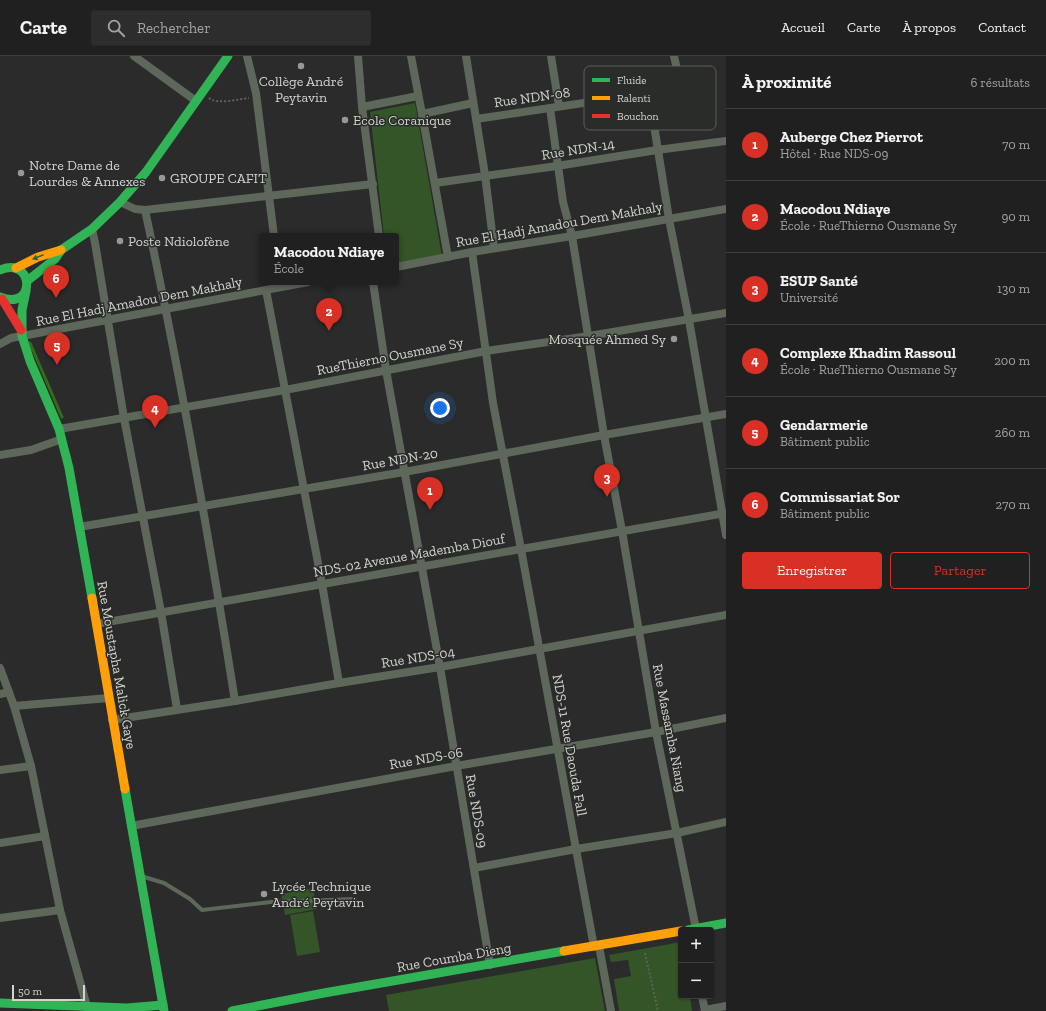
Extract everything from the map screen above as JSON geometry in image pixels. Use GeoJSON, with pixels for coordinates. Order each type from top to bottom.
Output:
{"type":"FeatureCollection","features":[{"type":"Feature","properties":{"kind":"street"},"geometry":{"type":"LineString","coordinates":[[134,56],[196,101]]}},
{"type":"Feature","properties":{"kind":"street"},"geometry":{"type":"LineString","coordinates":[[2,268],[16,268],[23,273],[27,281],[55,259],[62,250],[92,229],[120,202],[146,172],[228,56]]}},
{"type":"Feature","properties":{"kind":"street"},"geometry":{"type":"LineString","coordinates":[[247,56],[256,97],[274,233]]}},
{"type":"Feature","properties":{"kind":"street"},"geometry":{"type":"LineString","coordinates":[[360,56],[362,107],[379,233]]}},
{"type":"Feature","properties":{"kind":"street"},"geometry":{"type":"LineString","coordinates":[[411,56],[448,257]]}},
{"type":"Feature","properties":{"kind":"street"},"geometry":{"type":"LineString","coordinates":[[466,56],[485,175],[494,248]]}},
{"type":"Feature","properties":{"kind":"street"},"geometry":{"type":"LineString","coordinates":[[551,56],[559,106]]}},
{"type":"Feature","properties":{"kind":"street","name":"Rue NDN-08"},"geometry":{"type":"LineString","coordinates":[[674,56],[676,66]]}},
{"type":"Feature","properties":{"kind":"street"},"geometry":{"type":"LineString","coordinates":[[362,107],[418,96]]}},
{"type":"Feature","properties":{"kind":"street"},"geometry":{"type":"LineString","coordinates":[[422,114],[474,103]]}},
{"type":"Feature","properties":{"kind":"street","name":"Rue NDN-08"},"geometry":{"type":"LineString","coordinates":[[476,118],[584,103]]}},
{"type":"Feature","properties":{"kind":"street","name":"Rue Massamba Niang"},"geometry":{"type":"LineString","coordinates":[[550,108],[563,202],[572,236],[604,435],[622,531],[638,631],[656,732],[677,833],[691,927]]}},
{"type":"Feature","properties":{"kind":"street"},"geometry":{"type":"LineString","coordinates":[[654,130],[669,219],[724,513],[726,535]]}},
{"type":"Feature","properties":{"kind":"street","name":"Rue NDN-14"},"geometry":{"type":"LineString","coordinates":[[435,183],[726,141]]}},
{"type":"Feature","properties":{"kind":"street"},"geometry":{"type":"LineString","coordinates":[[120,202],[134,209],[145,210],[373,184]]}},
{"type":"Feature","properties":{"kind":"street","name":"Rue El Hadj Amadou Dem Makhaly"},"geometry":{"type":"LineString","coordinates":[[399,266],[494,248],[726,209]]}},
{"type":"Feature","properties":{"kind":"street"},"geometry":{"type":"LineString","coordinates":[[145,210],[167,309],[203,506],[235,701]]}},
{"type":"Feature","properties":{"kind":"street"},"geometry":{"type":"LineString","coordinates":[[92,229],[124,418],[161,612],[177,710]]}},
{"type":"Feature","properties":{"kind":"street"},"geometry":{"type":"LineString","coordinates":[[16,268],[40,256],[62,250]]}},
{"type":"Feature","properties":{"kind":"street","name":"NDS-11 Rue Daouda Fall"},"geometry":{"type":"LineString","coordinates":[[472,252],[493,403],[504,454],[576,848],[611,1011]]}},
{"type":"Feature","properties":{"kind":"street","name":"Rue Moustapha Malick Gaye"},"geometry":{"type":"LineString","coordinates":[[21,333],[22,310],[27,281]]}},
{"type":"Feature","properties":{"kind":"street","name":"Rue El Hadj Amadou Dem Makhaly"},"geometry":{"type":"LineString","coordinates":[[0,344],[21,333],[167,309],[266,290],[278,285]]}},
{"type":"Feature","properties":{"kind":"street","name":"Rue NDS-09"},"geometry":{"type":"LineString","coordinates":[[373,285],[386,370],[440,667],[490,965]]}},
{"type":"Feature","properties":{"kind":"street"},"geometry":{"type":"LineString","coordinates":[[266,290],[322,584],[339,683]]}},
{"type":"Feature","properties":{"kind":"street"},"geometry":{"type":"LineString","coordinates":[[1,298],[13,301],[23,296],[26,291]]}},
{"type":"Feature","properties":{"kind":"street","name":"Rue Moustapha Malick Gaye"},"geometry":{"type":"LineString","coordinates":[[1,298],[21,333],[30,361],[59,429],[69,468],[163,1008]]}},
{"type":"Feature","properties":{"kind":"street","name":"RueThierno Ousmane Sy"},"geometry":{"type":"LineString","coordinates":[[59,429],[285,390],[486,351],[589,336],[726,313]]}},
{"type":"Feature","properties":{"kind":"street","name":"Rue NDN-20"},"geometry":{"type":"LineString","coordinates":[[79,527],[404,472],[726,414]]}},
{"type":"Feature","properties":{"kind":"street"},"geometry":{"type":"LineString","coordinates":[[0,455],[31,450],[62,439]]}},
{"type":"Feature","properties":{"kind":"street","name":"NDS-02 Avenue Mademba Diouf"},"geometry":{"type":"LineString","coordinates":[[96,624],[724,513]]}},
{"type":"Feature","properties":{"kind":"street","name":"Rue NDS-04"},"geometry":{"type":"LineString","coordinates":[[112,720],[440,667],[726,616]]}},
{"type":"Feature","properties":{"kind":"street"},"geometry":{"type":"LineString","coordinates":[[0,668],[4,693],[14,706],[31,766],[60,910],[88,1009]]}},
{"type":"Feature","properties":{"kind":"street"},"geometry":{"type":"LineString","coordinates":[[14,706],[109,698]]}},
{"type":"Feature","properties":{"kind":"street","name":"Rue NDS-06"},"geometry":{"type":"LineString","coordinates":[[131,826],[456,766],[656,732],[726,718]]}},
{"type":"Feature","properties":{"kind":"street"},"geometry":{"type":"LineString","coordinates":[[0,770],[31,766]]}},
{"type":"Feature","properties":{"kind":"street"},"geometry":{"type":"LineString","coordinates":[[474,868],[576,848],[677,833],[726,822]]}},
{"type":"Feature","properties":{"kind":"street"},"geometry":{"type":"LineString","coordinates":[[0,843],[45,836]]}},
{"type":"Feature","properties":{"kind":"street"},"geometry":{"type":"LineString","coordinates":[[0,918],[60,910]]}},
{"type":"Feature","properties":{"kind":"street"},"geometry":{"type":"LineString","coordinates":[[706,927],[726,923]]}},
{"type":"Feature","properties":{"kind":"street","name":"Rue Coumba Dieng"},"geometry":{"type":"LineString","coordinates":[[232,1011],[324,993],[678,932]]}},
{"type":"Feature","properties":{"kind":"street"},"geometry":{"type":"LineString","coordinates":[[703,999],[705,1010],[726,1006]]}},
{"type":"Feature","properties":{"kind":"street"},"geometry":{"type":"LineString","coordinates":[[0,1003],[88,1009],[163,1008]]}},
{"type":"Feature","properties":{"kind":"lane"},"geometry":{"type":"LineString","coordinates":[[141,876],[164,883],[190,899],[202,910],[271,902],[355,899]]}},
{"type":"Feature","properties":{"kind":"path"},"geometry":{"type":"LineString","coordinates":[[202,92],[212,101],[218,102],[256,97]]}},
{"type":"Feature","properties":{"kind":"path"},"geometry":{"type":"LineString","coordinates":[[645,953],[658,1011]]}},
{"type":"Feature","properties":{"kind":"green space"},"geometry":{"type":"Polygon","coordinates":[[[415,103],[442,256],[399,264],[399,233],[384,233],[370,112],[415,103]]]}},
{"type":"Feature","properties":{"kind":"green space"},"geometry":{"type":"Polygon","coordinates":[[[313,888],[317,909],[285,915],[281,894],[313,888]]]}},
{"type":"Feature","properties":{"kind":"green space"},"geometry":{"type":"Polygon","coordinates":[[[313,911],[320,952],[297,956],[290,915],[313,911]]]}},
{"type":"Feature","properties":{"kind":"green space"},"geometry":{"type":"Polygon","coordinates":[[[678,943],[678,999],[690,999],[692,1011],[619,1011],[614,979],[631,976],[628,960],[611,962],[609,955],[678,943]]]}},
{"type":"Feature","properties":{"kind":"green space"},"geometry":{"type":"Polygon","coordinates":[[[595,958],[605,1011],[389,1011],[386,995],[595,958]]]}},
{"type":"Feature","properties":{"kind":"waterway"},"geometry":{"type":"LineString","coordinates":[[30,343],[62,417]]}},
{"type":"Feature","properties":{"kind":"traffic: fast"},"geometry":{"type":"LineString","coordinates":[[27,281],[55,259],[61,250],[92,229],[120,202],[146,172],[228,56]]}},
{"type":"Feature","properties":{"kind":"traffic: fast"},"geometry":{"type":"LineString","coordinates":[[0,270],[11,267],[20,270],[25,276],[27,284],[25,291],[20,297],[12,300],[0,297]]}},
{"type":"Feature","properties":{"kind":"traffic: fast"},"geometry":{"type":"LineString","coordinates":[[26,291],[22,310],[22,336],[30,361],[59,429],[69,468],[92,598]]}},
{"type":"Feature","properties":{"kind":"traffic: fast"},"geometry":{"type":"LineString","coordinates":[[125,789],[164,1011]]}},
{"type":"Feature","properties":{"kind":"traffic: fast"},"geometry":{"type":"LineString","coordinates":[[704,927],[726,923]]}},
{"type":"Feature","properties":{"kind":"traffic: fast"},"geometry":{"type":"LineString","coordinates":[[232,1011],[324,993],[564,951]]}},
{"type":"Feature","properties":{"kind":"traffic: fast"},"geometry":{"type":"LineString","coordinates":[[0,1003],[127,1008],[163,1005]]}},
{"type":"Feature","properties":{"kind":"traffic: slow"},"geometry":{"type":"LineString","coordinates":[[16,268],[38,257],[61,250]]}},
{"type":"Feature","properties":{"kind":"traffic: slow"},"geometry":{"type":"LineString","coordinates":[[92,598],[125,789]]}},
{"type":"Feature","properties":{"kind":"traffic: slow"},"geometry":{"type":"LineString","coordinates":[[564,951],[678,932]]}},
{"type":"Feature","properties":{"kind":"traffic: jam"},"geometry":{"type":"LineString","coordinates":[[2,299],[21,330]]}},
{"type":"Feature","properties":{"kind":"place","name":"Collège André Peytavin"},"geometry":{"type":"Point","coordinates":[301,66]}},
{"type":"Feature","properties":{"kind":"place","name":"Ecole Coranique"},"geometry":{"type":"Point","coordinates":[345,120]}},
{"type":"Feature","properties":{"kind":"place","name":"Notre Dame de Lourdes & Annexes"},"geometry":{"type":"Point","coordinates":[21,173]}},
{"type":"Feature","properties":{"kind":"place","name":"GROUPE CAFIT"},"geometry":{"type":"Point","coordinates":[162,178]}},
{"type":"Feature","properties":{"kind":"place","name":"Poste Ndiolofène"},"geometry":{"type":"Point","coordinates":[120,241]}},
{"type":"Feature","properties":{"kind":"place","name":"Commissariat Sor"},"geometry":{"type":"Point","coordinates":[56,298]}},
{"type":"Feature","properties":{"kind":"place","name":"Macodou Ndiaye"},"geometry":{"type":"Point","coordinates":[329,331]}},
{"type":"Feature","properties":{"kind":"place","name":"Mosquée Ahmed Sy"},"geometry":{"type":"Point","coordinates":[674,339]}},
{"type":"Feature","properties":{"kind":"place","name":"Gendarmerie"},"geometry":{"type":"Point","coordinates":[57,365]}},
{"type":"Feature","properties":{"kind":"place","name":"Complexe Khadim Rassoul"},"geometry":{"type":"Point","coordinates":[155,428]}},
{"type":"Feature","properties":{"kind":"place","name":"ESUP Santé"},"geometry":{"type":"Point","coordinates":[607,497]}},
{"type":"Feature","properties":{"kind":"place","name":"Auberge Chez Pierrot"},"geometry":{"type":"Point","coordinates":[430,510]}},
{"type":"Feature","properties":{"kind":"place","name":"Lycée Technique André Peytavin"},"geometry":{"type":"Point","coordinates":[264,894]}}]}
